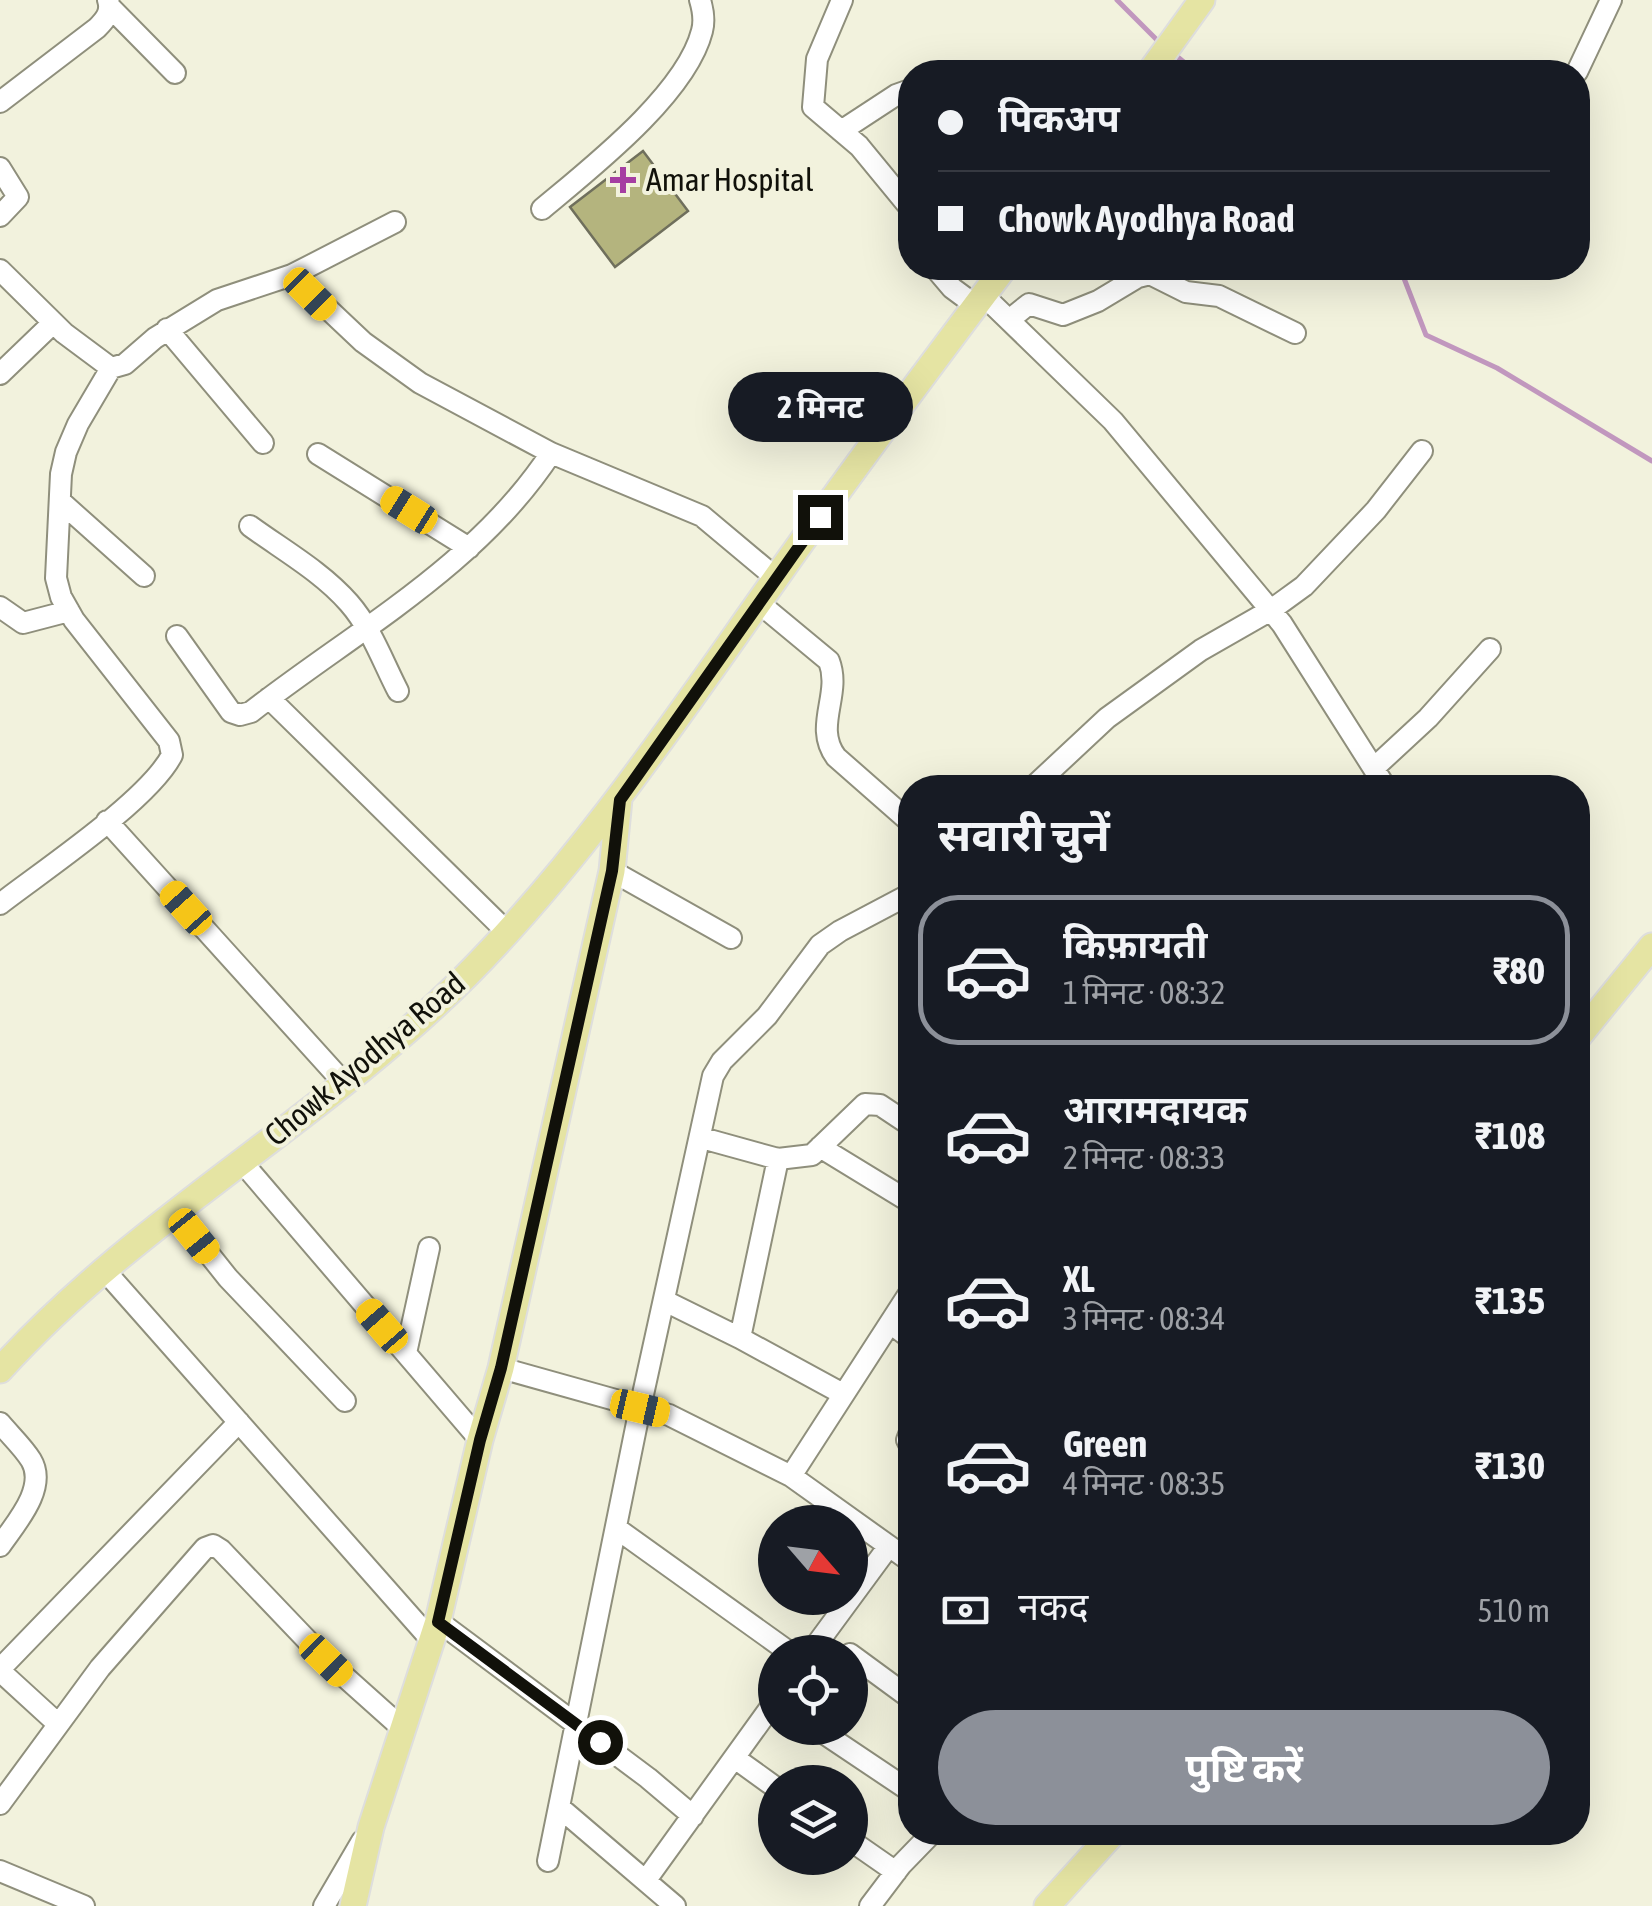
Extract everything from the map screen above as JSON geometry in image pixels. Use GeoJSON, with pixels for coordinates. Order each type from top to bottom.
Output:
{"type":"FeatureCollection","features":[{"type":"Feature","properties":{"kind":"main road"},"geometry":{"type":"LineString","coordinates":[[1160,60],[1198,6]]}},
{"type":"Feature","properties":{"kind":"main road","name":"Chowk Ayodhya Road"},"geometry":{"type":"LineString","coordinates":[[0,1370],[106,1272],[406,1032],[466,975],[620,800],[776,578],[995,280]]}},
{"type":"Feature","properties":{"kind":"main road"},"geometry":{"type":"LineString","coordinates":[[352,1906],[371,1827],[435,1632],[501,1368],[612,871],[620,800]]}},
{"type":"Feature","properties":{"kind":"main road"},"geometry":{"type":"LineString","coordinates":[[1590,1022],[1652,946]]}},
{"type":"Feature","properties":{"kind":"main road"},"geometry":{"type":"LineString","coordinates":[[1047,1906],[1102,1845]]}},
{"type":"Feature","properties":{"kind":"street"},"geometry":{"type":"LineString","coordinates":[[542,209],[638,124],[680,72],[703,30],[700,0]]}},
{"type":"Feature","properties":{"kind":"street"},"geometry":{"type":"LineString","coordinates":[[842,0],[817,59],[813,107],[859,146],[898,187]]}},
{"type":"Feature","properties":{"kind":"street"},"geometry":{"type":"LineString","coordinates":[[1583,60],[1611,0]]}},
{"type":"Feature","properties":{"kind":"street"},"geometry":{"type":"LineString","coordinates":[[0,102],[96,28],[109,3],[175,73]]}},
{"type":"Feature","properties":{"kind":"street"},"geometry":{"type":"LineString","coordinates":[[841,131],[898,94]]}},
{"type":"Feature","properties":{"kind":"street"},"geometry":{"type":"LineString","coordinates":[[0,168],[18,197],[0,216]]}},
{"type":"Feature","properties":{"kind":"street"},"geometry":{"type":"LineString","coordinates":[[0,904],[106,821],[164,770],[172,756],[169,741],[61,597],[56,578],[60,501],[66,452],[78,424],[111,368],[125,364],[167,329],[217,300],[292,275],[394,222]]}},
{"type":"Feature","properties":{"kind":"street"},"geometry":{"type":"LineString","coordinates":[[0,270],[53,323],[111,368]]}},
{"type":"Feature","properties":{"kind":"street"},"geometry":{"type":"LineString","coordinates":[[292,275],[363,342],[420,382],[551,453],[702,516],[776,578]]}},
{"type":"Feature","properties":{"kind":"street"},"geometry":{"type":"LineString","coordinates":[[945,280],[1009,320],[1113,421],[1271,610],[1379,775]]}},
{"type":"Feature","properties":{"kind":"street"},"geometry":{"type":"LineString","coordinates":[[1009,320],[1029,304],[1056,315],[1070,314],[1132,280]]}},
{"type":"Feature","properties":{"kind":"street"},"geometry":{"type":"LineString","coordinates":[[1162,280],[1186,292],[1219,296],[1296,333]]}},
{"type":"Feature","properties":{"kind":"street"},"geometry":{"type":"LineString","coordinates":[[0,374],[53,323]]}},
{"type":"Feature","properties":{"kind":"street"},"geometry":{"type":"LineString","coordinates":[[167,329],[263,443]]}},
{"type":"Feature","properties":{"kind":"street"},"geometry":{"type":"LineString","coordinates":[[1046,775],[1107,718],[1201,650],[1304,586],[1376,510],[1422,451]]}},
{"type":"Feature","properties":{"kind":"street"},"geometry":{"type":"LineString","coordinates":[[177,636],[231,712],[251,712],[410,597],[469,548],[508,512],[551,453]]}},
{"type":"Feature","properties":{"kind":"street"},"geometry":{"type":"LineString","coordinates":[[318,454],[469,548]]}},
{"type":"Feature","properties":{"kind":"street"},"geometry":{"type":"LineString","coordinates":[[60,501],[144,576]]}},
{"type":"Feature","properties":{"kind":"street"},"geometry":{"type":"LineString","coordinates":[[250,526],[349,602],[398,691]]}},
{"type":"Feature","properties":{"kind":"street"},"geometry":{"type":"LineString","coordinates":[[759,603],[830,661],[834,674],[824,730],[827,745],[898,811]]}},
{"type":"Feature","properties":{"kind":"street"},"geometry":{"type":"LineString","coordinates":[[0,608],[22,622],[69,611]]}},
{"type":"Feature","properties":{"kind":"street"},"geometry":{"type":"LineString","coordinates":[[1375,767],[1428,718],[1490,649]]}},
{"type":"Feature","properties":{"kind":"street"},"geometry":{"type":"LineString","coordinates":[[269,698],[506,931]]}},
{"type":"Feature","properties":{"kind":"street"},"geometry":{"type":"LineString","coordinates":[[106,821],[344,1082]]}},
{"type":"Feature","properties":{"kind":"street"},"geometry":{"type":"LineString","coordinates":[[612,871],[731,938]]}},
{"type":"Feature","properties":{"kind":"street"},"geometry":{"type":"LineString","coordinates":[[548,1861],[640,1408],[713,1076],[722,1061],[767,1016],[820,945],[840,930],[898,900]]}},
{"type":"Feature","properties":{"kind":"street"},"geometry":{"type":"LineString","coordinates":[[702,1138],[778,1160],[812,1155],[865,1104],[880,1106],[898,1117]]}},
{"type":"Feature","properties":{"kind":"street"},"geometry":{"type":"LineString","coordinates":[[820,1147],[898,1195]]}},
{"type":"Feature","properties":{"kind":"street"},"geometry":{"type":"LineString","coordinates":[[740,1338],[778,1160]]}},
{"type":"Feature","properties":{"kind":"street"},"geometry":{"type":"LineString","coordinates":[[242,1162],[480,1440]]}},
{"type":"Feature","properties":{"kind":"street"},"geometry":{"type":"LineString","coordinates":[[177,1214],[228,1278],[345,1401]]}},
{"type":"Feature","properties":{"kind":"street"},"geometry":{"type":"LineString","coordinates":[[406,1353],[429,1248]]}},
{"type":"Feature","properties":{"kind":"street"},"geometry":{"type":"LineString","coordinates":[[106,1272],[239,1422],[435,1632],[576,1724],[692,1816]]}},
{"type":"Feature","properties":{"kind":"street"},"geometry":{"type":"LineString","coordinates":[[664,1302],[842,1394]]}},
{"type":"Feature","properties":{"kind":"street"},"geometry":{"type":"LineString","coordinates":[[791,1476],[898,1310]]}},
{"type":"Feature","properties":{"kind":"street"},"geometry":{"type":"LineString","coordinates":[[890,1322],[898,1328]]}},
{"type":"Feature","properties":{"kind":"street"},"geometry":{"type":"LineString","coordinates":[[501,1368],[669,1415],[791,1476],[898,1552]]}},
{"type":"Feature","properties":{"kind":"street"},"geometry":{"type":"LineString","coordinates":[[58,1724],[0,1670],[239,1422]]}},
{"type":"Feature","properties":{"kind":"street"},"geometry":{"type":"LineString","coordinates":[[0,1423],[31,1460],[36,1472],[28,1501],[0,1546]]}},
{"type":"Feature","properties":{"kind":"street"},"geometry":{"type":"LineString","coordinates":[[616,1528],[765,1635]]}},
{"type":"Feature","properties":{"kind":"street"},"geometry":{"type":"LineString","coordinates":[[0,1804],[100,1668],[205,1548],[213,1545],[326,1660],[402,1728]]}},
{"type":"Feature","properties":{"kind":"street"},"geometry":{"type":"LineString","coordinates":[[824,1635],[889,1546]]}},
{"type":"Feature","properties":{"kind":"street"},"geometry":{"type":"LineString","coordinates":[[868,1667],[898,1689]]}},
{"type":"Feature","properties":{"kind":"street"},"geometry":{"type":"LineString","coordinates":[[646,1880],[758,1726]]}},
{"type":"Feature","properties":{"kind":"street"},"geometry":{"type":"LineString","coordinates":[[841,1745],[898,1783]]}},
{"type":"Feature","properties":{"kind":"street"},"geometry":{"type":"LineString","coordinates":[[736,1759],[758,1774]]}},
{"type":"Feature","properties":{"kind":"street"},"geometry":{"type":"LineString","coordinates":[[560,1807],[675,1906]]}},
{"type":"Feature","properties":{"kind":"street"},"geometry":{"type":"LineString","coordinates":[[324,1906],[371,1827]]}},
{"type":"Feature","properties":{"kind":"street"},"geometry":{"type":"LineString","coordinates":[[870,1906],[920,1845]]}},
{"type":"Feature","properties":{"kind":"street"},"geometry":{"type":"LineString","coordinates":[[868,1853],[896,1872]]}},
{"type":"Feature","properties":{"kind":"street"},"geometry":{"type":"LineString","coordinates":[[0,1871],[84,1906]]}},
{"type":"Feature","properties":{"kind":"building"},"geometry":{"type":"Polygon","coordinates":[[[643,151],[688,211],[615,267],[570,207],[643,151]]]}},
{"type":"Feature","properties":{"kind":"waterway"},"geometry":{"type":"LineString","coordinates":[[1117,0],[1161,44]]}},
{"type":"Feature","properties":{"kind":"waterway"},"geometry":{"type":"LineString","coordinates":[[1174,54],[1181,60]]}},
{"type":"Feature","properties":{"kind":"waterway"},"geometry":{"type":"LineString","coordinates":[[1405,280],[1426,335],[1497,368],[1652,461]]}},
{"type":"Feature","properties":{"kind":"place","name":"Amar Hospital"},"geometry":{"type":"Point","coordinates":[623,180]}},
{"type":"Feature","properties":{"kind":"route"},"geometry":{"type":"LineString","coordinates":[[600,1742],[438,1622],[480,1440],[501,1368],[612,871],[620,800],[820,517]]}}]}
